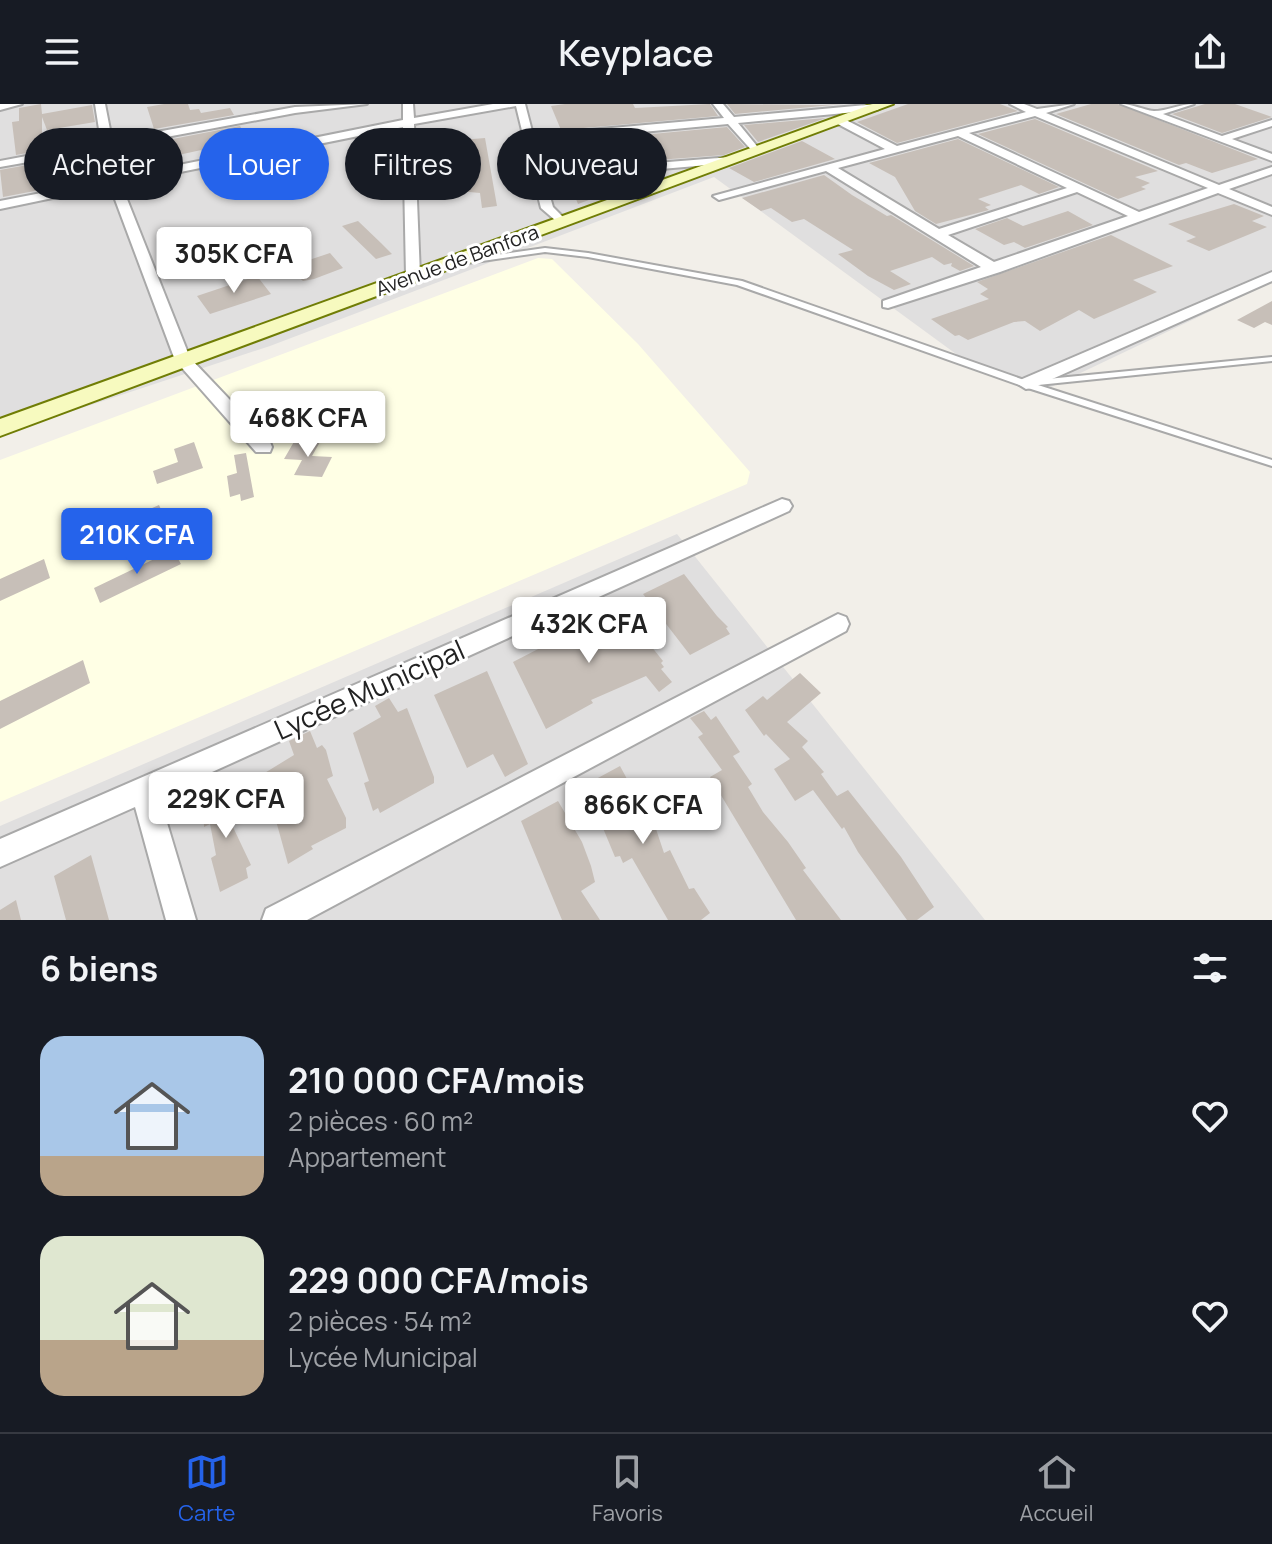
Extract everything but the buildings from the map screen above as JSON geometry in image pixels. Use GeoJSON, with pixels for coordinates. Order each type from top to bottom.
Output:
{"type":"FeatureCollection","features":[{"type":"Feature","properties":{"kind":"main road","name":"Avenue de Banfora"},"geometry":{"type":"LineString","coordinates":[[0,428],[881,106]]}},
{"type":"Feature","properties":{"kind":"street"},"geometry":{"type":"LineString","coordinates":[[0,107],[17,104]]}},
{"type":"Feature","properties":{"kind":"street"},"geometry":{"type":"LineString","coordinates":[[100,104],[105,128]]}},
{"type":"Feature","properties":{"kind":"street"},"geometry":{"type":"LineString","coordinates":[[183,160],[362,104]]}},
{"type":"Feature","properties":{"kind":"street"},"geometry":{"type":"LineString","coordinates":[[408,104],[413,276]]}},
{"type":"Feature","properties":{"kind":"street"},"geometry":{"type":"LineString","coordinates":[[183,131],[222,118],[408,122],[512,104]]}},
{"type":"Feature","properties":{"kind":"street"},"geometry":{"type":"LineString","coordinates":[[520,104],[526,128]]}},
{"type":"Feature","properties":{"kind":"street"},"geometry":{"type":"LineString","coordinates":[[718,104],[755,151]]}},
{"type":"Feature","properties":{"kind":"street"},"geometry":{"type":"LineString","coordinates":[[1015,104],[1272,211]]}},
{"type":"Feature","properties":{"kind":"street"},"geometry":{"type":"LineString","coordinates":[[719,196],[1069,104]]}},
{"type":"Feature","properties":{"kind":"street"},"geometry":{"type":"LineString","coordinates":[[1126,104],[1272,158]]}},
{"type":"Feature","properties":{"kind":"street"},"geometry":{"type":"LineString","coordinates":[[1153,114],[1189,104]]}},
{"type":"Feature","properties":{"kind":"street","name":"Avenue de Banfora"},"geometry":{"type":"LineString","coordinates":[[646,128],[881,106]]}},
{"type":"Feature","properties":{"kind":"street"},"geometry":{"type":"LineString","coordinates":[[840,121],[896,150]]}},
{"type":"Feature","properties":{"kind":"street"},"geometry":{"type":"LineString","coordinates":[[1222,139],[1272,123]]}},
{"type":"Feature","properties":{"kind":"street"},"geometry":{"type":"LineString","coordinates":[[960,133],[1140,217]]}},
{"type":"Feature","properties":{"kind":"street"},"geometry":{"type":"LineString","coordinates":[[0,164],[24,160]]}},
{"type":"Feature","properties":{"kind":"street","name":"Avenue de Banfora"},"geometry":{"type":"LineString","coordinates":[[667,165],[731,160]]}},
{"type":"Feature","properties":{"kind":"street"},"geometry":{"type":"LineString","coordinates":[[829,168],[995,269]]}},
{"type":"Feature","properties":{"kind":"street"},"geometry":{"type":"LineString","coordinates":[[888,304],[1272,170]]}},
{"type":"Feature","properties":{"kind":"street"},"geometry":{"type":"LineString","coordinates":[[937,234],[1078,188]]}},
{"type":"Feature","properties":{"kind":"street"},"geometry":{"type":"LineString","coordinates":[[0,205],[25,200]]}},
{"type":"Feature","properties":{"kind":"street"},"geometry":{"type":"LineString","coordinates":[[121,200],[183,360],[263,447]]}},
{"type":"Feature","properties":{"kind":"street"},"geometry":{"type":"LineString","coordinates":[[545,200],[547,208],[562,222]]}},
{"type":"Feature","properties":{"kind":"street"},"geometry":{"type":"LineString","coordinates":[[1026,384],[1272,276]]}},
{"type":"Feature","properties":{"kind":"street","name":"Lycée Municipal"},"geometry":{"type":"LineString","coordinates":[[0,853],[782,506]]}},
{"type":"Feature","properties":{"kind":"street"},"geometry":{"type":"LineString","coordinates":[[277,920],[838,624]]}},
{"type":"Feature","properties":{"kind":"street"},"geometry":{"type":"LineString","coordinates":[[144,789],[181,920]]}},
{"type":"Feature","properties":{"kind":"lane"},"geometry":{"type":"LineString","coordinates":[[447,264],[545,250],[739,283],[1026,384],[1272,463]]}},
{"type":"Feature","properties":{"kind":"lane"},"geometry":{"type":"LineString","coordinates":[[1026,384],[1272,359]]}},
{"type":"Feature","properties":{"kind":"shaded area"},"geometry":{"type":"Polygon","coordinates":[[[0,104],[1272,104],[1272,282],[1051,387],[967,362],[714,177],[667,195],[667,128],[497,128],[497,200],[654,200],[270,346],[0,435],[0,104]]]}},
{"type":"Feature","properties":{"kind":"shaded area"},"geometry":{"type":"Polygon","coordinates":[[[538,258],[552,259],[638,344],[750,472],[747,484],[0,802],[0,460],[538,258]]]}},
{"type":"Feature","properties":{"kind":"shaded area"},"geometry":{"type":"Polygon","coordinates":[[[677,534],[985,920],[0,920],[0,826],[677,534]]]}}]}
